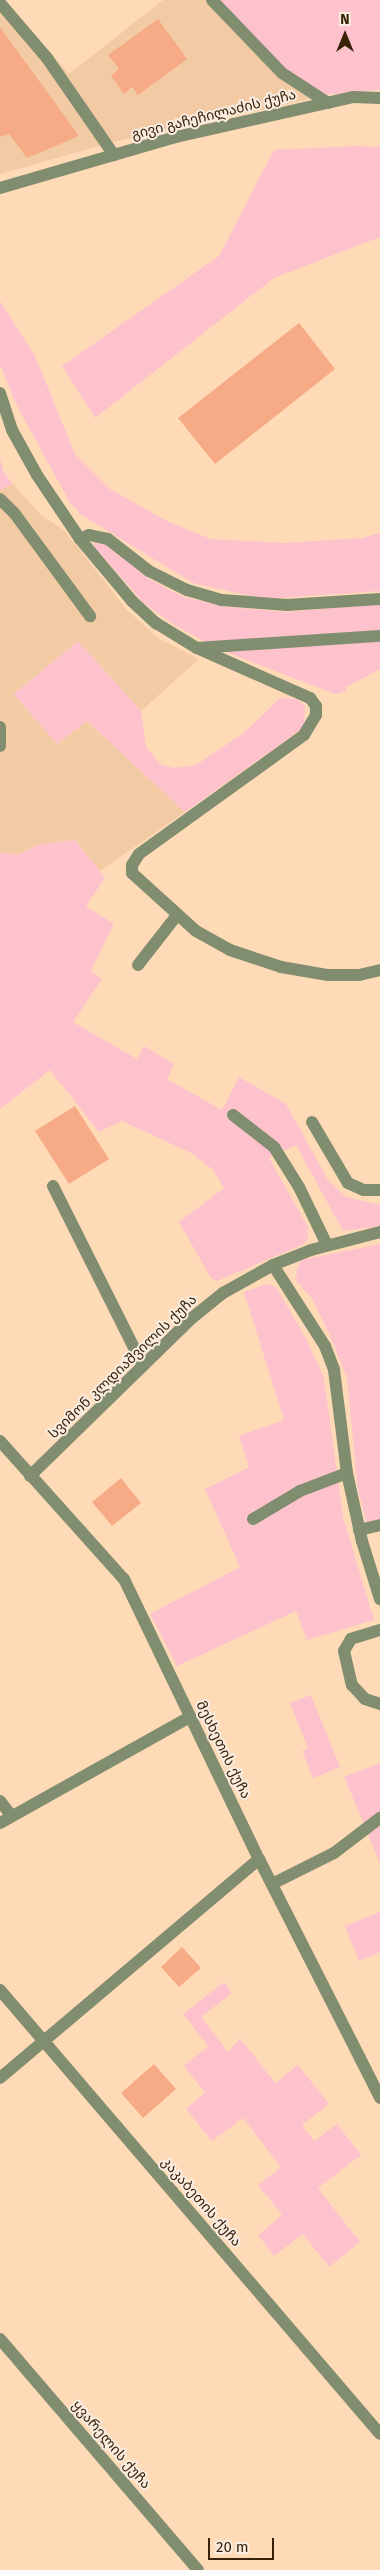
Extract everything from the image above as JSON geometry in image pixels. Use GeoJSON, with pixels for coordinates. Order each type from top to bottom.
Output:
{"type":"FeatureCollection","features":[{"type":"Feature","properties":{"kind":"street"},"geometry":{"type":"LineString","coordinates":[[212,0],[282,74],[328,103]]}},
{"type":"Feature","properties":{"kind":"street"},"geometry":{"type":"LineString","coordinates":[[0,3],[47,58],[114,155]]}},
{"type":"Feature","properties":{"kind":"street","name":"გივი გაჩეჩილაძის ქუჩა"},"geometry":{"type":"LineString","coordinates":[[0,188],[176,136],[353,97],[380,98]]}},
{"type":"Feature","properties":{"kind":"street"},"geometry":{"type":"LineString","coordinates":[[0,393],[12,430],[80,539],[132,601],[156,623],[197,648],[310,698],[316,706],[316,715],[304,735],[139,854],[132,865],[132,873],[196,931],[230,950],[281,967],[328,975],[359,975],[380,970]]}},
{"type":"Feature","properties":{"kind":"street"},"geometry":{"type":"LineString","coordinates":[[0,499],[15,514],[90,616]]}},
{"type":"Feature","properties":{"kind":"street"},"geometry":{"type":"LineString","coordinates":[[80,539],[89,535],[108,540],[149,571],[187,590],[222,600],[287,606],[380,599]]}},
{"type":"Feature","properties":{"kind":"street"},"geometry":{"type":"LineString","coordinates":[[197,648],[380,636]]}},
{"type":"Feature","properties":{"kind":"street"},"geometry":{"type":"LineString","coordinates":[[0,727],[0,746]]}},
{"type":"Feature","properties":{"kind":"street"},"geometry":{"type":"LineString","coordinates":[[138,965],[177,915]]}},
{"type":"Feature","properties":{"kind":"street"},"geometry":{"type":"LineString","coordinates":[[234,1115],[274,1147],[304,1195],[327,1246]]}},
{"type":"Feature","properties":{"kind":"street"},"geometry":{"type":"LineString","coordinates":[[312,1122],[348,1183],[364,1190],[380,1190]]}},
{"type":"Feature","properties":{"kind":"street"},"geometry":{"type":"LineString","coordinates":[[53,1186],[143,1366]]}},
{"type":"Feature","properties":{"kind":"street","name":"სვიმონ კლდიაშვილის ქუჩა"},"geometry":{"type":"LineString","coordinates":[[30,1476],[192,1318],[223,1293],[273,1265],[327,1246],[380,1232]]}},
{"type":"Feature","properties":{"kind":"street"},"geometry":{"type":"LineString","coordinates":[[273,1265],[325,1346],[334,1370],[347,1473],[359,1530],[380,1599]]}},
{"type":"Feature","properties":{"kind":"street","name":"მესხეთის ქუჩა"},"geometry":{"type":"LineString","coordinates":[[0,1441],[124,1579],[259,1858],[380,2098]]}},
{"type":"Feature","properties":{"kind":"street"},"geometry":{"type":"LineString","coordinates":[[253,1519],[300,1491],[347,1473]]}},
{"type":"Feature","properties":{"kind":"street"},"geometry":{"type":"LineString","coordinates":[[359,1530],[380,1525]]}},
{"type":"Feature","properties":{"kind":"street"},"geometry":{"type":"LineString","coordinates":[[380,1630],[351,1639],[344,1651],[352,1685],[365,1698],[380,1704]]}},
{"type":"Feature","properties":{"kind":"street"},"geometry":{"type":"LineString","coordinates":[[0,1801],[5,1819],[190,1717]]}},
{"type":"Feature","properties":{"kind":"street"},"geometry":{"type":"LineString","coordinates":[[272,1884],[334,1853],[380,1818]]}},
{"type":"Feature","properties":{"kind":"street"},"geometry":{"type":"LineString","coordinates":[[0,2078],[259,1858]]}},
{"type":"Feature","properties":{"kind":"street","name":"კაკაბეთის ქუჩა"},"geometry":{"type":"LineString","coordinates":[[0,1990],[380,2434]]}},
{"type":"Feature","properties":{"kind":"street","name":"ყვარელის ქუჩა"},"geometry":{"type":"LineString","coordinates":[[0,2339],[198,2570]]}},
{"type":"Feature","properties":{"kind":"shaded area"},"geometry":{"type":"Polygon","coordinates":[[[0,0],[4,0],[69,74],[163,0],[207,0],[315,98],[125,139],[0,174],[0,0]]]}},
{"type":"Feature","properties":{"kind":"shaded area"},"geometry":{"type":"Polygon","coordinates":[[[218,0],[380,0],[380,90],[325,95],[281,69],[218,0]]]}},
{"type":"Feature","properties":{"kind":"shaded area"},"geometry":{"type":"Polygon","coordinates":[[[357,146],[380,147],[380,237],[274,278],[95,418],[62,366],[219,256],[274,150],[357,146]]]}},
{"type":"Feature","properties":{"kind":"shaded area"},"geometry":{"type":"Polygon","coordinates":[[[0,301],[35,356],[75,454],[110,489],[167,521],[211,539],[286,543],[362,538],[380,533],[380,591],[264,599],[193,583],[80,514],[69,501],[16,404],[0,365],[0,301]]]}},
{"type":"Feature","properties":{"kind":"shaded area"},"geometry":{"type":"Polygon","coordinates":[[[0,458],[3,471],[13,484],[0,490],[0,458]]]}},
{"type":"Feature","properties":{"kind":"shaded area"},"geometry":{"type":"Polygon","coordinates":[[[13,484],[41,515],[65,531],[127,610],[158,638],[199,659],[141,711],[78,641],[14,694],[57,744],[87,721],[185,812],[100,871],[75,840],[40,844],[17,855],[0,852],[0,490],[13,484]]]}},
{"type":"Feature","properties":{"kind":"shaded area"},"geometry":{"type":"Polygon","coordinates":[[[96,541],[102,541],[149,579],[184,597],[226,607],[287,612],[380,604],[380,669],[346,687],[347,691],[335,694],[221,650],[176,626],[145,604],[93,545],[96,541]]]}},
{"type":"Feature","properties":{"kind":"shaded area"},"geometry":{"type":"Polygon","coordinates":[[[78,641],[141,711],[146,747],[161,765],[175,768],[196,765],[245,732],[280,698],[297,699],[305,706],[304,727],[185,812],[87,721],[57,744],[14,694],[78,641]]]}},
{"type":"Feature","properties":{"kind":"shaded area"},"geometry":{"type":"Polygon","coordinates":[[[75,840],[105,878],[86,906],[114,924],[91,971],[102,979],[73,1022],[137,1059],[144,1046],[174,1064],[167,1079],[222,1110],[239,1077],[286,1104],[328,1180],[346,1197],[380,1205],[380,1226],[343,1231],[296,1145],[269,1158],[308,1227],[308,1237],[304,1244],[217,1281],[211,1278],[179,1222],[224,1188],[212,1169],[191,1153],[122,1121],[99,1132],[50,1070],[0,1109],[0,852],[17,855],[40,844],[75,840]]]}},
{"type":"Feature","properties":{"kind":"shaded area"},"geometry":{"type":"Polygon","coordinates":[[[380,1244],[380,1521],[367,1524],[358,1490],[347,1379],[333,1342],[313,1300],[297,1282],[296,1271],[301,1260],[380,1244]]]}},
{"type":"Feature","properties":{"kind":"shaded area"},"geometry":{"type":"Polygon","coordinates":[[[267,1284],[276,1287],[306,1338],[324,1378],[343,1517],[374,1620],[307,1640],[296,1611],[177,1666],[150,1614],[240,1567],[205,1489],[249,1467],[239,1436],[284,1420],[244,1292],[267,1284]]]}},
{"type":"Feature","properties":{"kind":"shaded area"},"geometry":{"type":"Polygon","coordinates":[[[311,1695],[340,1767],[313,1778],[302,1751],[308,1748],[290,1703],[311,1695]]]}},
{"type":"Feature","properties":{"kind":"shaded area"},"geometry":{"type":"Polygon","coordinates":[[[380,1763],[380,1863],[344,1777],[380,1763]]]}},
{"type":"Feature","properties":{"kind":"shaded area"},"geometry":{"type":"Polygon","coordinates":[[[380,1912],[380,1952],[359,1961],[345,1926],[380,1912]]]}},
{"type":"Feature","properties":{"kind":"shaded area"},"geometry":{"type":"Polygon","coordinates":[[[224,1982],[232,1993],[201,2017],[228,2052],[240,2038],[275,2083],[298,2065],[329,2104],[302,2125],[314,2141],[337,2124],[361,2155],[318,2188],[360,2242],[329,2267],[303,2234],[274,2256],[258,2235],[282,2215],[258,2185],[281,2167],[243,2118],[212,2141],[186,2109],[205,2093],[184,2066],[208,2046],[183,2014],[224,1982]]]}},
{"type":"Feature","properties":{"kind":"building"},"geometry":{"type":"Polygon","coordinates":[[[158,19],[187,59],[138,95],[132,87],[124,94],[111,76],[119,69],[108,55],[158,19]]]}},
{"type":"Feature","properties":{"kind":"building"},"geometry":{"type":"Polygon","coordinates":[[[0,27],[79,136],[27,158],[9,134],[0,137],[0,27]]]}},
{"type":"Feature","properties":{"kind":"building"},"geometry":{"type":"Polygon","coordinates":[[[299,323],[335,369],[215,464],[178,418],[299,323]]]}},
{"type":"Feature","properties":{"kind":"building"},"geometry":{"type":"Polygon","coordinates":[[[75,1106],[109,1159],[69,1184],[35,1131],[75,1106]]]}},
{"type":"Feature","properties":{"kind":"building"},"geometry":{"type":"Polygon","coordinates":[[[121,1478],[141,1503],[112,1526],[92,1502],[121,1478]]]}},
{"type":"Feature","properties":{"kind":"building"},"geometry":{"type":"Polygon","coordinates":[[[182,1947],[201,1968],[179,1987],[161,1967],[182,1947]]]}},
{"type":"Feature","properties":{"kind":"building"},"geometry":{"type":"Polygon","coordinates":[[[154,2064],[176,2089],[143,2118],[121,2093],[154,2064]]]}}]}
